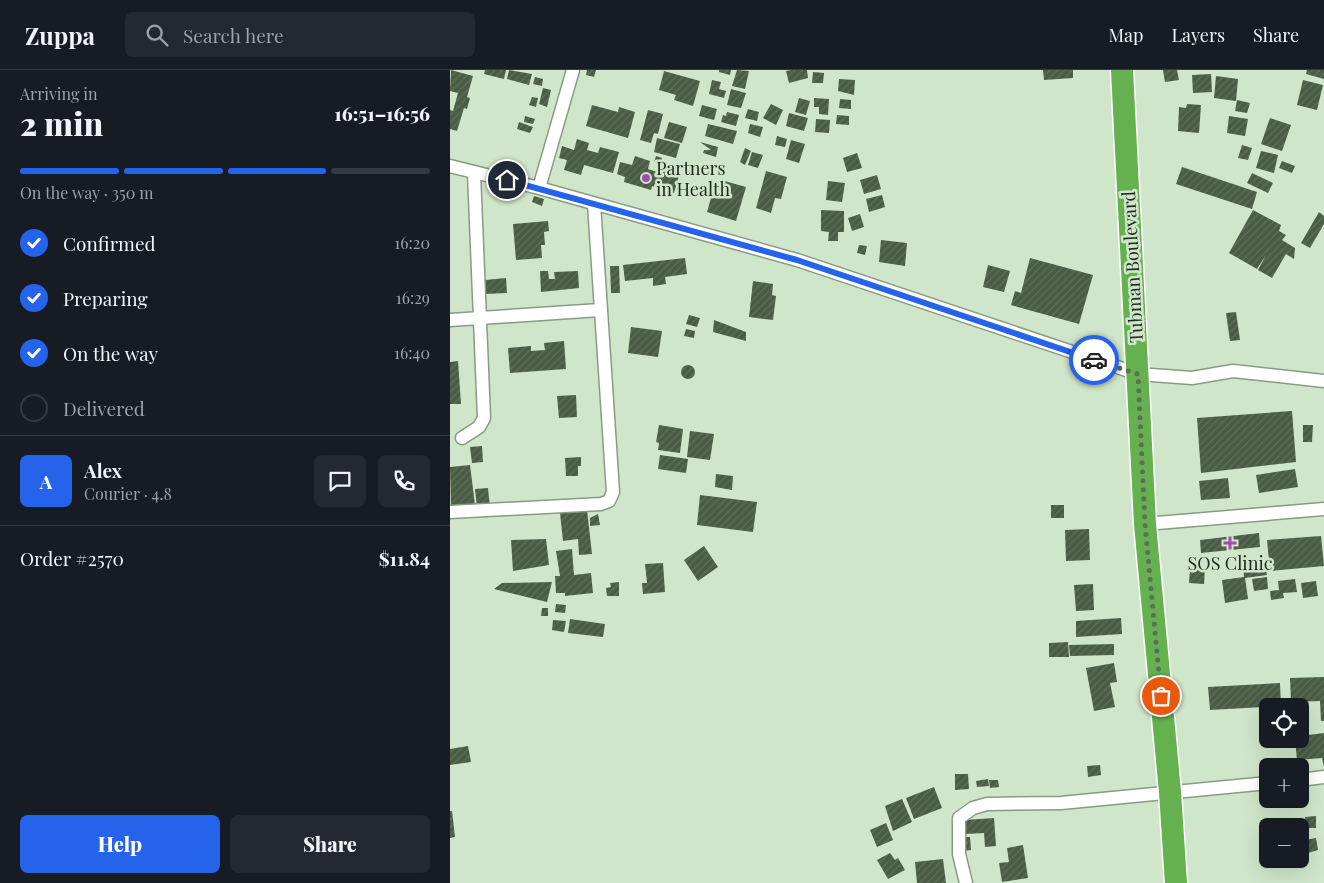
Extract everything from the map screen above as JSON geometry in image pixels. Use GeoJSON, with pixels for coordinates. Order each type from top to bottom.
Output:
{"type":"FeatureCollection","features":[{"type":"Feature","properties":{"kind":"highway","name":"Tubman Boulevard"},"geometry":{"type":"LineString","coordinates":[[1122,70],[1145,524],[1170,792],[1176,883]]}},
{"type":"Feature","properties":{"kind":"street"},"geometry":{"type":"LineString","coordinates":[[539,188],[573,70]]}},
{"type":"Feature","properties":{"kind":"street"},"geometry":{"type":"LineString","coordinates":[[450,166],[539,188],[797,260],[1138,374],[1192,378],[1233,371],[1324,381]]}},
{"type":"Feature","properties":{"kind":"street"},"geometry":{"type":"LineString","coordinates":[[462,438],[479,427],[484,418],[474,173]]}},
{"type":"Feature","properties":{"kind":"street"},"geometry":{"type":"LineString","coordinates":[[450,512],[601,504],[609,501],[614,492],[594,204]]}},
{"type":"Feature","properties":{"kind":"street"},"geometry":{"type":"LineString","coordinates":[[450,320],[600,310]]}},
{"type":"Feature","properties":{"kind":"street"},"geometry":{"type":"LineString","coordinates":[[1145,524],[1324,509]]}},
{"type":"Feature","properties":{"kind":"street"},"geometry":{"type":"LineString","coordinates":[[1309,779],[1324,777]]}},
{"type":"Feature","properties":{"kind":"street"},"geometry":{"type":"LineString","coordinates":[[966,883],[959,854],[959,818],[973,808],[986,804],[1061,803],[1259,784]]}},
{"type":"Feature","properties":{"kind":"building"},"geometry":{"type":"Polygon","coordinates":[[[451,70],[473,76],[467,97],[470,98],[467,109],[464,108],[457,131],[450,129],[450,110],[453,111],[458,93],[450,91],[451,70]]]}},
{"type":"Feature","properties":{"kind":"building"},"geometry":{"type":"Polygon","coordinates":[[[485,70],[506,70],[504,79],[484,74],[485,70]]]}},
{"type":"Feature","properties":{"kind":"building"},"geometry":{"type":"Polygon","coordinates":[[[509,70],[532,74],[529,85],[507,79],[509,70]]]}},
{"type":"Feature","properties":{"kind":"building"},"geometry":{"type":"Polygon","coordinates":[[[587,70],[596,70],[594,77],[586,75],[587,70]]]}},
{"type":"Feature","properties":{"kind":"building"},"geometry":{"type":"Polygon","coordinates":[[[719,70],[731,70],[730,75],[719,72],[719,70]]]}},
{"type":"Feature","properties":{"kind":"building"},"geometry":{"type":"Polygon","coordinates":[[[737,70],[749,71],[745,89],[732,86],[737,70]]]}},
{"type":"Feature","properties":{"kind":"building"},"geometry":{"type":"Polygon","coordinates":[[[807,70],[808,78],[789,83],[786,71],[807,70]]]}},
{"type":"Feature","properties":{"kind":"building"},"geometry":{"type":"Polygon","coordinates":[[[1043,70],[1073,70],[1073,78],[1044,80],[1043,70]]]}},
{"type":"Feature","properties":{"kind":"building"},"geometry":{"type":"Polygon","coordinates":[[[1163,70],[1177,70],[1179,80],[1165,82],[1163,70]]]}},
{"type":"Feature","properties":{"kind":"building"},"geometry":{"type":"Polygon","coordinates":[[[1307,70],[1324,70],[1324,79],[1306,74],[1307,70]]]}},
{"type":"Feature","properties":{"kind":"building"},"geometry":{"type":"Polygon","coordinates":[[[664,71],[700,81],[693,106],[674,100],[676,95],[659,90],[664,71]]]}},
{"type":"Feature","properties":{"kind":"building"},"geometry":{"type":"Polygon","coordinates":[[[813,72],[824,73],[823,83],[812,83],[813,72]]]}},
{"type":"Feature","properties":{"kind":"building"},"geometry":{"type":"Polygon","coordinates":[[[1211,74],[1212,92],[1193,93],[1192,75],[1211,74]]]}},
{"type":"Feature","properties":{"kind":"building"},"geometry":{"type":"Polygon","coordinates":[[[1216,76],[1238,79],[1236,101],[1214,98],[1216,76]]]}},
{"type":"Feature","properties":{"kind":"building"},"geometry":{"type":"Polygon","coordinates":[[[535,77],[543,79],[542,86],[533,84],[535,77]]]}},
{"type":"Feature","properties":{"kind":"building"},"geometry":{"type":"Polygon","coordinates":[[[839,79],[855,80],[854,95],[838,91],[839,79]]]}},
{"type":"Feature","properties":{"kind":"building"},"geometry":{"type":"Polygon","coordinates":[[[712,80],[721,82],[719,89],[726,91],[724,98],[709,94],[712,80]]]}},
{"type":"Feature","properties":{"kind":"building"},"geometry":{"type":"Polygon","coordinates":[[[1303,80],[1323,85],[1317,110],[1297,105],[1303,80]]]}},
{"type":"Feature","properties":{"kind":"building"},"geometry":{"type":"Polygon","coordinates":[[[543,88],[551,90],[547,107],[539,104],[543,88]]]}},
{"type":"Feature","properties":{"kind":"building"},"geometry":{"type":"Polygon","coordinates":[[[731,89],[746,93],[741,108],[727,105],[731,89]]]}},
{"type":"Feature","properties":{"kind":"building"},"geometry":{"type":"Polygon","coordinates":[[[532,97],[538,98],[536,107],[529,105],[532,97]]]}},
{"type":"Feature","properties":{"kind":"building"},"geometry":{"type":"Polygon","coordinates":[[[799,98],[810,101],[806,115],[795,112],[799,98]]]}},
{"type":"Feature","properties":{"kind":"building"},"geometry":{"type":"Polygon","coordinates":[[[814,98],[829,99],[828,115],[819,114],[819,107],[814,107],[814,98]]]}},
{"type":"Feature","properties":{"kind":"building"},"geometry":{"type":"Polygon","coordinates":[[[840,99],[851,100],[851,109],[839,108],[840,99]]]}},
{"type":"Feature","properties":{"kind":"building"},"geometry":{"type":"Polygon","coordinates":[[[1237,100],[1250,103],[1247,113],[1235,111],[1237,100]]]}},
{"type":"Feature","properties":{"kind":"building"},"geometry":{"type":"Polygon","coordinates":[[[771,104],[783,110],[776,125],[763,118],[771,104]]]}},
{"type":"Feature","properties":{"kind":"building"},"geometry":{"type":"Polygon","coordinates":[[[1187,104],[1201,105],[1199,133],[1178,131],[1179,107],[1186,108],[1187,104]]]}},
{"type":"Feature","properties":{"kind":"building"},"geometry":{"type":"Polygon","coordinates":[[[592,105],[618,112],[619,107],[635,112],[628,138],[586,126],[592,105]]]}},
{"type":"Feature","properties":{"kind":"building"},"geometry":{"type":"Polygon","coordinates":[[[702,105],[717,109],[714,120],[699,116],[702,105]]]}},
{"type":"Feature","properties":{"kind":"building"},"geometry":{"type":"Polygon","coordinates":[[[748,109],[759,112],[757,121],[745,118],[748,109]]]}},
{"type":"Feature","properties":{"kind":"building"},"geometry":{"type":"Polygon","coordinates":[[[648,110],[663,114],[658,134],[654,133],[651,143],[640,140],[648,110]]]}},
{"type":"Feature","properties":{"kind":"building"},"geometry":{"type":"Polygon","coordinates":[[[727,112],[739,115],[736,126],[721,122],[723,115],[726,116],[727,112]]]}},
{"type":"Feature","properties":{"kind":"building"},"geometry":{"type":"Polygon","coordinates":[[[789,113],[808,118],[804,131],[786,126],[789,113]]]}},
{"type":"Feature","properties":{"kind":"building"},"geometry":{"type":"Polygon","coordinates":[[[837,115],[849,116],[849,125],[836,124],[837,115]]]}},
{"type":"Feature","properties":{"kind":"building"},"geometry":{"type":"Polygon","coordinates":[[[525,116],[535,119],[533,124],[524,122],[525,116]]]}},
{"type":"Feature","properties":{"kind":"building"},"geometry":{"type":"Polygon","coordinates":[[[1229,116],[1248,119],[1245,136],[1227,133],[1229,116]]]}},
{"type":"Feature","properties":{"kind":"building"},"geometry":{"type":"Polygon","coordinates":[[[1270,118],[1291,125],[1282,151],[1261,144],[1270,118]]]}},
{"type":"Feature","properties":{"kind":"building"},"geometry":{"type":"Polygon","coordinates":[[[816,119],[830,120],[829,133],[815,132],[816,119]]]}},
{"type":"Feature","properties":{"kind":"building"},"geometry":{"type":"Polygon","coordinates":[[[519,122],[533,127],[530,133],[517,129],[519,122]]]}},
{"type":"Feature","properties":{"kind":"building"},"geometry":{"type":"Polygon","coordinates":[[[669,122],[687,127],[682,143],[664,138],[669,122]]]}},
{"type":"Feature","properties":{"kind":"building"},"geometry":{"type":"Polygon","coordinates":[[[708,124],[737,131],[733,144],[705,136],[708,124]]]}},
{"type":"Feature","properties":{"kind":"building"},"geometry":{"type":"Polygon","coordinates":[[[750,124],[763,127],[760,137],[748,133],[750,124]]]}},
{"type":"Feature","properties":{"kind":"building"},"geometry":{"type":"Polygon","coordinates":[[[777,136],[787,139],[785,147],[775,145],[777,136]]]}},
{"type":"Feature","properties":{"kind":"building"},"geometry":{"type":"Polygon","coordinates":[[[657,138],[680,144],[676,158],[654,152],[657,138]]]}},
{"type":"Feature","properties":{"kind":"building"},"geometry":{"type":"Polygon","coordinates":[[[577,139],[589,143],[587,150],[598,153],[600,147],[619,152],[613,173],[584,165],[581,175],[564,170],[567,160],[559,158],[562,146],[574,150],[577,139]]]}},
{"type":"Feature","properties":{"kind":"building"},"geometry":{"type":"Polygon","coordinates":[[[791,140],[805,144],[799,163],[786,159],[791,140]]]}},
{"type":"Feature","properties":{"kind":"building"},"geometry":{"type":"Polygon","coordinates":[[[700,142],[718,147],[716,157],[703,153],[704,150],[711,150],[700,142]]]}},
{"type":"Feature","properties":{"kind":"building"},"geometry":{"type":"Polygon","coordinates":[[[1242,145],[1252,148],[1248,160],[1238,158],[1242,145]]]}},
{"type":"Feature","properties":{"kind":"building"},"geometry":{"type":"Polygon","coordinates":[[[745,148],[751,151],[745,165],[740,162],[745,148]]]}},
{"type":"Feature","properties":{"kind":"building"},"geometry":{"type":"Polygon","coordinates":[[[1261,151],[1278,155],[1274,173],[1256,168],[1261,151]]]}},
{"type":"Feature","properties":{"kind":"building"},"geometry":{"type":"Polygon","coordinates":[[[752,152],[763,155],[758,168],[748,165],[752,152]]]}},
{"type":"Feature","properties":{"kind":"building"},"geometry":{"type":"Polygon","coordinates":[[[857,153],[862,168],[847,172],[843,158],[857,153]]]}},
{"type":"Feature","properties":{"kind":"building"},"geometry":{"type":"Polygon","coordinates":[[[635,156],[650,161],[648,169],[657,172],[658,168],[663,170],[665,164],[681,169],[674,193],[652,186],[651,190],[624,182],[625,177],[617,174],[620,162],[632,165],[635,156]]]}},
{"type":"Feature","properties":{"kind":"building"},"geometry":{"type":"Polygon","coordinates":[[[656,156],[662,158],[661,164],[654,162],[656,156]]]}},
{"type":"Feature","properties":{"kind":"building"},"geometry":{"type":"Polygon","coordinates":[[[1282,161],[1295,166],[1292,173],[1279,168],[1282,161]]]}},
{"type":"Feature","properties":{"kind":"building"},"geometry":{"type":"Polygon","coordinates":[[[1182,167],[1257,192],[1252,209],[1176,184],[1182,167]]]}},
{"type":"Feature","properties":{"kind":"building"},"geometry":{"type":"Polygon","coordinates":[[[766,171],[787,177],[781,199],[775,198],[771,213],[756,208],[766,171]]]}},
{"type":"Feature","properties":{"kind":"building"},"geometry":{"type":"Polygon","coordinates":[[[1252,173],[1273,183],[1268,193],[1247,183],[1252,173]]]}},
{"type":"Feature","properties":{"kind":"building"},"geometry":{"type":"Polygon","coordinates":[[[877,175],[881,189],[864,194],[860,180],[877,175]]]}},
{"type":"Feature","properties":{"kind":"building"},"geometry":{"type":"Polygon","coordinates":[[[721,180],[746,187],[736,221],[707,212],[713,191],[718,192],[721,180]]]}},
{"type":"Feature","properties":{"kind":"building"},"geometry":{"type":"Polygon","coordinates":[[[828,181],[845,183],[842,202],[826,200],[828,181]]]}},
{"type":"Feature","properties":{"kind":"building"},"geometry":{"type":"Polygon","coordinates":[[[882,195],[885,207],[869,212],[866,199],[882,195]]]}},
{"type":"Feature","properties":{"kind":"building"},"geometry":{"type":"Polygon","coordinates":[[[534,196],[544,199],[542,206],[532,202],[534,196]]]}},
{"type":"Feature","properties":{"kind":"building"},"geometry":{"type":"Polygon","coordinates":[[[821,210],[844,211],[844,232],[838,232],[838,241],[828,241],[829,232],[821,231],[821,210]]]}},
{"type":"Feature","properties":{"kind":"building"},"geometry":{"type":"Polygon","coordinates":[[[1253,210],[1281,225],[1279,231],[1286,235],[1282,240],[1295,248],[1294,259],[1286,254],[1272,278],[1258,270],[1266,255],[1257,269],[1229,253],[1253,210]]]}},
{"type":"Feature","properties":{"kind":"building"},"geometry":{"type":"Polygon","coordinates":[[[1319,212],[1324,216],[1324,224],[1310,248],[1301,243],[1319,212]]]}},
{"type":"Feature","properties":{"kind":"building"},"geometry":{"type":"Polygon","coordinates":[[[860,214],[864,227],[852,231],[848,218],[860,214]]]}},
{"type":"Feature","properties":{"kind":"building"},"geometry":{"type":"Polygon","coordinates":[[[548,221],[549,231],[544,232],[545,245],[541,245],[542,258],[516,260],[513,224],[548,221]]]}},
{"type":"Feature","properties":{"kind":"building"},"geometry":{"type":"Polygon","coordinates":[[[881,240],[907,243],[905,266],[879,262],[881,240]]]}},
{"type":"Feature","properties":{"kind":"building"},"geometry":{"type":"Polygon","coordinates":[[[859,245],[867,246],[865,255],[857,253],[859,245]]]}},
{"type":"Feature","properties":{"kind":"building"},"geometry":{"type":"Polygon","coordinates":[[[685,258],[687,274],[665,277],[666,284],[653,286],[653,278],[625,281],[623,265],[685,258]]]}},
{"type":"Feature","properties":{"kind":"building"},"geometry":{"type":"Polygon","coordinates":[[[1030,258],[1093,275],[1079,324],[1011,305],[1015,291],[1021,293],[1030,258]]]}},
{"type":"Feature","properties":{"kind":"building"},"geometry":{"type":"Polygon","coordinates":[[[988,265],[1010,271],[1004,292],[983,287],[988,265]]]}},
{"type":"Feature","properties":{"kind":"building"},"geometry":{"type":"Polygon","coordinates":[[[610,266],[619,266],[620,293],[611,293],[610,266]]]}},
{"type":"Feature","properties":{"kind":"building"},"geometry":{"type":"Polygon","coordinates":[[[540,271],[548,271],[549,279],[555,279],[554,272],[578,271],[579,288],[541,292],[540,271]]]}},
{"type":"Feature","properties":{"kind":"building"},"geometry":{"type":"Polygon","coordinates":[[[506,278],[507,293],[486,294],[485,280],[506,278]]]}},
{"type":"Feature","properties":{"kind":"building"},"geometry":{"type":"Polygon","coordinates":[[[753,281],[773,284],[772,295],[776,296],[773,320],[749,317],[753,281]]]}},
{"type":"Feature","properties":{"kind":"building"},"geometry":{"type":"Polygon","coordinates":[[[1236,312],[1240,340],[1230,341],[1226,313],[1236,312]]]}},
{"type":"Feature","properties":{"kind":"building"},"geometry":{"type":"Polygon","coordinates":[[[689,315],[700,318],[697,327],[686,324],[689,315]]]}},
{"type":"Feature","properties":{"kind":"building"},"geometry":{"type":"Polygon","coordinates":[[[714,320],[746,332],[746,341],[713,332],[714,320]]]}},
{"type":"Feature","properties":{"kind":"building"},"geometry":{"type":"Polygon","coordinates":[[[631,327],[662,331],[658,357],[628,353],[631,327]]]}},
{"type":"Feature","properties":{"kind":"building"},"geometry":{"type":"Polygon","coordinates":[[[686,329],[695,331],[694,338],[684,336],[686,329]]]}},
{"type":"Feature","properties":{"kind":"building"},"geometry":{"type":"Polygon","coordinates":[[[564,341],[566,369],[510,373],[508,348],[531,346],[531,351],[545,350],[544,343],[564,341]]]}},
{"type":"Feature","properties":{"kind":"building"},"geometry":{"type":"Polygon","coordinates":[[[458,361],[461,404],[450,404],[450,362],[458,361]]]}},
{"type":"Feature","properties":{"kind":"building"},"geometry":{"type":"Polygon","coordinates":[[[688,365],[693,367],[695,372],[693,377],[688,379],[683,377],[681,372],[683,367],[688,365]]]}},
{"type":"Feature","properties":{"kind":"building"},"geometry":{"type":"Polygon","coordinates":[[[576,395],[577,417],[559,418],[557,396],[576,395]]]}},
{"type":"Feature","properties":{"kind":"building"},"geometry":{"type":"Polygon","coordinates":[[[1292,411],[1296,462],[1201,473],[1197,418],[1292,411]]]}},
{"type":"Feature","properties":{"kind":"building"},"geometry":{"type":"Polygon","coordinates":[[[659,425],[683,429],[680,453],[658,450],[659,443],[656,442],[659,425]]]}},
{"type":"Feature","properties":{"kind":"building"},"geometry":{"type":"Polygon","coordinates":[[[1303,425],[1313,425],[1312,442],[1303,442],[1303,425]]]}},
{"type":"Feature","properties":{"kind":"building"},"geometry":{"type":"Polygon","coordinates":[[[690,431],[714,434],[710,460],[687,457],[690,431]]]}},
{"type":"Feature","properties":{"kind":"building"},"geometry":{"type":"Polygon","coordinates":[[[482,446],[483,462],[472,463],[470,447],[482,446]]]}},
{"type":"Feature","properties":{"kind":"building"},"geometry":{"type":"Polygon","coordinates":[[[660,455],[688,459],[686,473],[658,469],[660,455]]]}},
{"type":"Feature","properties":{"kind":"building"},"geometry":{"type":"Polygon","coordinates":[[[581,457],[581,466],[578,466],[578,476],[566,476],[565,458],[581,457]]]}},
{"type":"Feature","properties":{"kind":"building"},"geometry":{"type":"Polygon","coordinates":[[[470,465],[475,505],[451,508],[450,467],[470,465]]]}},
{"type":"Feature","properties":{"kind":"building"},"geometry":{"type":"Polygon","coordinates":[[[1295,469],[1298,487],[1259,493],[1256,475],[1295,469]]]}},
{"type":"Feature","properties":{"kind":"building"},"geometry":{"type":"Polygon","coordinates":[[[716,474],[733,476],[732,490],[715,487],[716,474]]]}},
{"type":"Feature","properties":{"kind":"building"},"geometry":{"type":"Polygon","coordinates":[[[1228,478],[1230,498],[1201,500],[1199,481],[1228,478]]]}},
{"type":"Feature","properties":{"kind":"building"},"geometry":{"type":"Polygon","coordinates":[[[488,488],[490,507],[477,508],[475,489],[488,488]]]}},
{"type":"Feature","properties":{"kind":"building"},"geometry":{"type":"Polygon","coordinates":[[[700,495],[757,502],[753,532],[697,525],[700,495]]]}},
{"type":"Feature","properties":{"kind":"building"},"geometry":{"type":"Polygon","coordinates":[[[1051,505],[1064,505],[1064,518],[1051,518],[1051,505]]]}},
{"type":"Feature","properties":{"kind":"building"},"geometry":{"type":"Polygon","coordinates":[[[587,510],[592,554],[579,555],[578,539],[563,541],[560,513],[587,510]]]}},
{"type":"Feature","properties":{"kind":"building"},"geometry":{"type":"Polygon","coordinates":[[[598,514],[600,525],[590,526],[590,518],[598,514]]]}},
{"type":"Feature","properties":{"kind":"building"},"geometry":{"type":"Polygon","coordinates":[[[1089,529],[1090,560],[1066,561],[1065,530],[1089,529]]]}},
{"type":"Feature","properties":{"kind":"building","name":"SOS Clinic"},"geometry":{"type":"Polygon","coordinates":[[[1259,533],[1260,547],[1201,553],[1200,540],[1259,533]]]}},
{"type":"Feature","properties":{"kind":"building"},"geometry":{"type":"Polygon","coordinates":[[[1321,536],[1324,566],[1270,571],[1267,540],[1321,536]]]}},
{"type":"Feature","properties":{"kind":"building"},"geometry":{"type":"Polygon","coordinates":[[[546,539],[549,565],[513,571],[511,540],[546,539]]]}},
{"type":"Feature","properties":{"kind":"building"},"geometry":{"type":"Polygon","coordinates":[[[704,546],[718,567],[698,581],[684,560],[704,546]]]}},
{"type":"Feature","properties":{"kind":"building"},"geometry":{"type":"Polygon","coordinates":[[[572,549],[574,575],[591,573],[593,593],[565,596],[565,593],[556,593],[555,576],[560,576],[556,551],[572,549]]]}},
{"type":"Feature","properties":{"kind":"building"},"geometry":{"type":"Polygon","coordinates":[[[1265,562],[1267,575],[1245,578],[1248,599],[1225,603],[1222,580],[1244,577],[1243,564],[1265,562]]]}},
{"type":"Feature","properties":{"kind":"building"},"geometry":{"type":"Polygon","coordinates":[[[663,563],[665,592],[643,594],[642,583],[647,583],[645,564],[663,563]]]}},
{"type":"Feature","properties":{"kind":"building"},"geometry":{"type":"Polygon","coordinates":[[[1190,568],[1205,569],[1204,584],[1189,583],[1190,568]]]}},
{"type":"Feature","properties":{"kind":"building"},"geometry":{"type":"Polygon","coordinates":[[[1267,577],[1268,589],[1254,591],[1252,579],[1267,577]]]}},
{"type":"Feature","properties":{"kind":"building"},"geometry":{"type":"Polygon","coordinates":[[[1295,579],[1297,592],[1283,593],[1284,598],[1271,600],[1270,591],[1279,590],[1278,581],[1295,579]]]}},
{"type":"Feature","properties":{"kind":"building"},"geometry":{"type":"Polygon","coordinates":[[[1316,581],[1318,596],[1303,598],[1301,583],[1316,581]]]}},
{"type":"Feature","properties":{"kind":"building"},"geometry":{"type":"Polygon","coordinates":[[[552,582],[547,602],[494,589],[502,583],[552,582]]]}},
{"type":"Feature","properties":{"kind":"building"},"geometry":{"type":"Polygon","coordinates":[[[619,582],[619,596],[607,596],[606,588],[611,587],[610,583],[619,582]]]}},
{"type":"Feature","properties":{"kind":"building"},"geometry":{"type":"Polygon","coordinates":[[[1093,584],[1094,610],[1076,611],[1074,585],[1093,584]]]}},
{"type":"Feature","properties":{"kind":"building"},"geometry":{"type":"Polygon","coordinates":[[[556,604],[566,605],[565,613],[555,612],[556,604]]]}},
{"type":"Feature","properties":{"kind":"building"},"geometry":{"type":"Polygon","coordinates":[[[542,608],[548,608],[548,616],[541,616],[542,608]]]}},
{"type":"Feature","properties":{"kind":"building"},"geometry":{"type":"Polygon","coordinates":[[[1121,618],[1122,634],[1076,637],[1076,621],[1121,618]]]}},
{"type":"Feature","properties":{"kind":"building"},"geometry":{"type":"Polygon","coordinates":[[[570,619],[605,624],[603,637],[568,633],[570,619]]]}},
{"type":"Feature","properties":{"kind":"building"},"geometry":{"type":"Polygon","coordinates":[[[553,620],[566,621],[564,632],[552,630],[553,620]]]}},
{"type":"Feature","properties":{"kind":"building"},"geometry":{"type":"Polygon","coordinates":[[[1068,642],[1069,657],[1049,657],[1049,643],[1068,642]]]}},
{"type":"Feature","properties":{"kind":"building"},"geometry":{"type":"Polygon","coordinates":[[[1114,644],[1114,655],[1070,656],[1069,645],[1114,644]]]}},
{"type":"Feature","properties":{"kind":"building"},"geometry":{"type":"Polygon","coordinates":[[[1114,663],[1117,682],[1110,683],[1115,707],[1094,711],[1086,668],[1114,663]]]}},
{"type":"Feature","properties":{"kind":"building"},"geometry":{"type":"Polygon","coordinates":[[[1324,677],[1324,721],[1321,721],[1320,701],[1309,701],[1309,698],[1291,698],[1290,678],[1324,677]]]}},
{"type":"Feature","properties":{"kind":"building"},"geometry":{"type":"Polygon","coordinates":[[[1280,683],[1281,698],[1259,698],[1259,707],[1210,710],[1208,687],[1280,683]]]}},
{"type":"Feature","properties":{"kind":"building"},"geometry":{"type":"Polygon","coordinates":[[[1324,733],[1324,767],[1322,758],[1297,758],[1296,748],[1309,748],[1309,735],[1324,733]]]}},
{"type":"Feature","properties":{"kind":"building"},"geometry":{"type":"Polygon","coordinates":[[[468,746],[471,762],[450,765],[450,749],[468,746]]]}},
{"type":"Feature","properties":{"kind":"building"},"geometry":{"type":"Polygon","coordinates":[[[1100,765],[1101,775],[1088,777],[1087,766],[1100,765]]]}},
{"type":"Feature","properties":{"kind":"building"},"geometry":{"type":"Polygon","coordinates":[[[955,774],[968,774],[969,789],[955,790],[955,774]]]}},
{"type":"Feature","properties":{"kind":"building"},"geometry":{"type":"Polygon","coordinates":[[[988,779],[989,786],[977,787],[976,781],[988,779]]]}},
{"type":"Feature","properties":{"kind":"building"},"geometry":{"type":"Polygon","coordinates":[[[989,780],[998,780],[999,787],[990,788],[989,780]]]}},
{"type":"Feature","properties":{"kind":"building"},"geometry":{"type":"Polygon","coordinates":[[[934,787],[942,808],[914,819],[906,798],[934,787]]]}},
{"type":"Feature","properties":{"kind":"building"},"geometry":{"type":"Polygon","coordinates":[[[902,799],[912,822],[893,831],[885,806],[902,799]]]}},
{"type":"Feature","properties":{"kind":"building"},"geometry":{"type":"Polygon","coordinates":[[[450,811],[452,811],[455,837],[450,838],[450,811]]]}},
{"type":"Feature","properties":{"kind":"building"},"geometry":{"type":"Polygon","coordinates":[[[1316,816],[1316,828],[1309,828],[1309,818],[1305,817],[1316,816]]]}},
{"type":"Feature","properties":{"kind":"building"},"geometry":{"type":"Polygon","coordinates":[[[994,818],[996,846],[985,847],[984,833],[966,834],[965,820],[994,818]]]}},
{"type":"Feature","properties":{"kind":"building"},"geometry":{"type":"Polygon","coordinates":[[[886,823],[893,840],[877,847],[870,830],[886,823]]]}},
{"type":"Feature","properties":{"kind":"building"},"geometry":{"type":"Polygon","coordinates":[[[962,837],[970,837],[971,850],[963,851],[962,837]]]}},
{"type":"Feature","properties":{"kind":"building"},"geometry":{"type":"Polygon","coordinates":[[[1316,838],[1318,850],[1309,853],[1309,839],[1316,838]]]}},
{"type":"Feature","properties":{"kind":"building"},"geometry":{"type":"Polygon","coordinates":[[[1023,845],[1028,878],[1002,882],[999,863],[1009,862],[1007,848],[1023,845]]]}},
{"type":"Feature","properties":{"kind":"building"},"geometry":{"type":"Polygon","coordinates":[[[890,853],[895,860],[898,858],[905,870],[888,879],[877,860],[890,853]]]}},
{"type":"Feature","properties":{"kind":"building"},"geometry":{"type":"Polygon","coordinates":[[[943,859],[946,883],[917,883],[915,862],[943,859]]]}},
{"type":"Feature","properties":{"kind":"way so far"},"geometry":{"type":"LineString","coordinates":[[1094,360],[1138,374],[1145,524],[1161,696]]}},
{"type":"Feature","properties":{"kind":"place","name":"Partners in Health"},"geometry":{"type":"Point","coordinates":[646,178]}},
{"type":"Feature","properties":{"kind":"place","name":"SOS Clinic"},"geometry":{"type":"Point","coordinates":[1230,543]}},
{"type":"Feature","properties":{"kind":"route"},"geometry":{"type":"LineString","coordinates":[[507,180],[797,260],[1094,360]]}}]}
